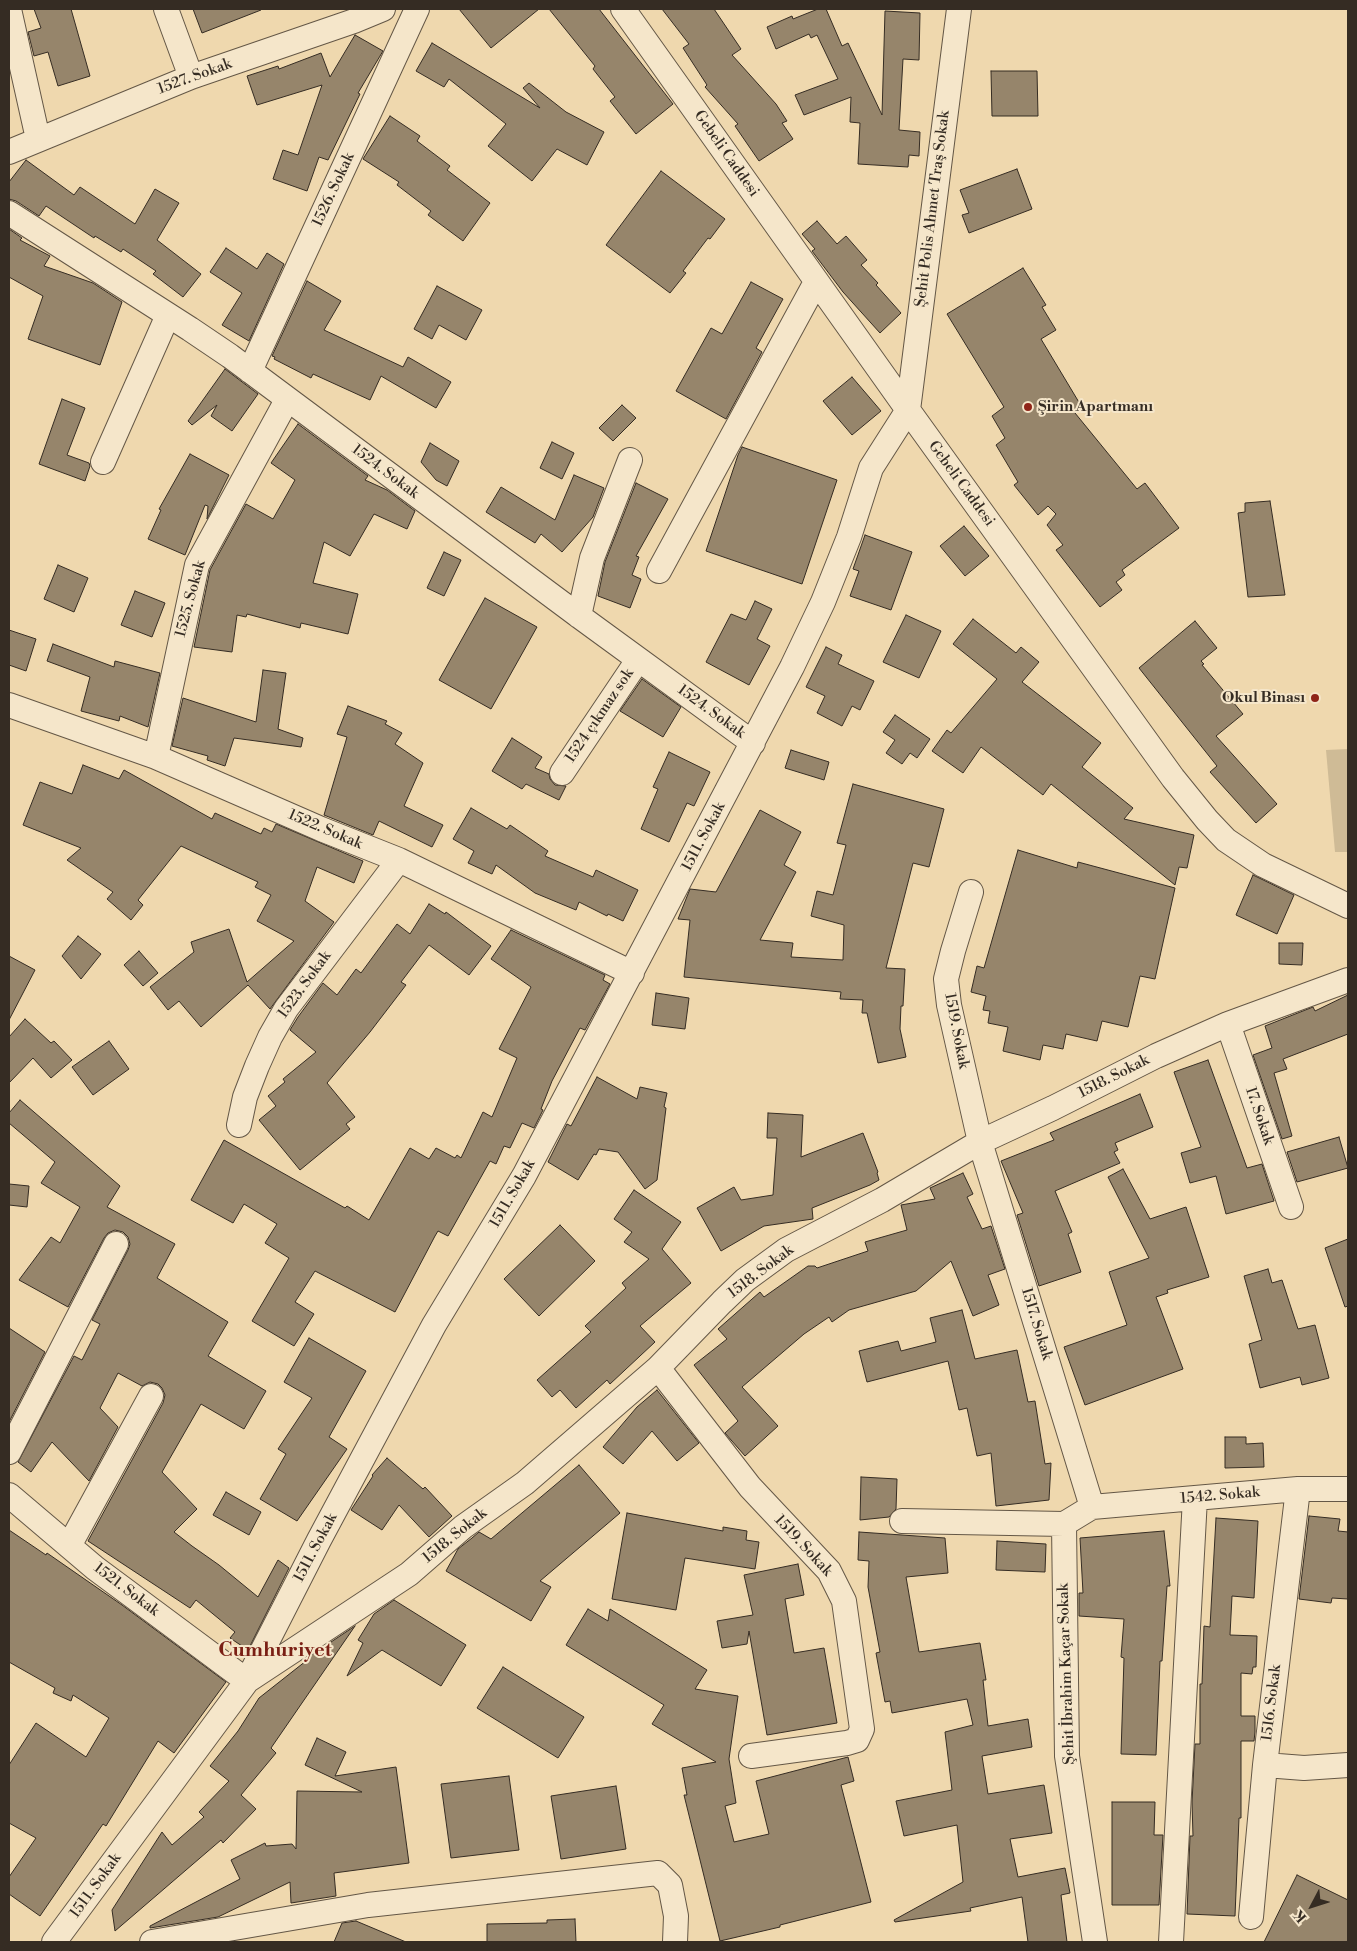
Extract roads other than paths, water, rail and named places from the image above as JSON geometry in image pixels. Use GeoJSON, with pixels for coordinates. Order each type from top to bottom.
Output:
{"type":"FeatureCollection","features":[{"type":"Feature","properties":{"kind":"street"},"geometry":{"type":"LineString","coordinates":[[9,9],[38,139]]}},
{"type":"Feature","properties":{"kind":"street"},"geometry":{"type":"LineString","coordinates":[[166,9],[191,77]]}},
{"type":"Feature","properties":{"kind":"street","name":"1527. Sokak"},"geometry":{"type":"LineString","coordinates":[[9,152],[191,77],[350,15],[383,9]]}},
{"type":"Feature","properties":{"kind":"street","name":"1526. Sokak"},"geometry":{"type":"LineString","coordinates":[[250,371],[417,9]]}},
{"type":"Feature","properties":{"kind":"street","name":"Gebeli Caddesi"},"geometry":{"type":"LineString","coordinates":[[622,9],[1173,778],[1226,840],[1263,865],[1348,906]]}},
{"type":"Feature","properties":{"kind":"street","name":"Şehit Polis Ahmet Traş Sokak"},"geometry":{"type":"LineString","coordinates":[[908,410],[958,9]]}},
{"type":"Feature","properties":{"kind":"street","name":"1524. Sokak"},"geometry":{"type":"LineString","coordinates":[[9,213],[168,315],[250,371],[286,400],[753,743]]}},
{"type":"Feature","properties":{"kind":"street"},"geometry":{"type":"LineString","coordinates":[[659,571],[816,282]]}},
{"type":"Feature","properties":{"kind":"street"},"geometry":{"type":"LineString","coordinates":[[103,462],[168,315]]}},
{"type":"Feature","properties":{"kind":"street","name":"1525. Sokak"},"geometry":{"type":"LineString","coordinates":[[156,757],[197,564],[286,400]]}},
{"type":"Feature","properties":{"kind":"street","name":"1511. Sokak"},"geometry":{"type":"LineString","coordinates":[[54,1942],[247,1681],[319,1540],[434,1325],[524,1176],[753,743],[823,602],[849,537],[871,468],[908,410]]}},
{"type":"Feature","properties":{"kind":"street"},"geometry":{"type":"LineString","coordinates":[[579,616],[592,558],[630,460]]}},
{"type":"Feature","properties":{"kind":"street","name":"1524 çıkmaz sok"},"geometry":{"type":"LineString","coordinates":[[562,773],[638,660]]}},
{"type":"Feature","properties":{"kind":"street","name":"1522. Sokak"},"geometry":{"type":"LineString","coordinates":[[9,705],[156,757],[321,829],[399,860],[632,973]]}},
{"type":"Feature","properties":{"kind":"street","name":"1523. Sokak"},"geometry":{"type":"LineString","coordinates":[[238,1126],[245,1097],[257,1066],[270,1036],[286,1009],[399,860]]}},
{"type":"Feature","properties":{"kind":"street","name":"1519. Sokak"},"geometry":{"type":"LineString","coordinates":[[971,892],[952,950],[946,979],[949,1005],[980,1142]]}},
{"type":"Feature","properties":{"kind":"street","name":"1518. Sokak"},"geometry":{"type":"LineString","coordinates":[[247,1681],[409,1574],[463,1527],[525,1483],[658,1368],[745,1280],[786,1250],[882,1200],[980,1142],[1053,1108],[1156,1056],[1228,1024],[1348,980]]}},
{"type":"Feature","properties":{"kind":"street","name":"17. Sokak"},"geometry":{"type":"LineString","coordinates":[[1228,1024],[1291,1208]]}},
{"type":"Feature","properties":{"kind":"street","name":"1517. Sokak"},"geometry":{"type":"LineString","coordinates":[[980,1142],[1092,1507]]}},
{"type":"Feature","properties":{"kind":"street"},"geometry":{"type":"LineString","coordinates":[[9,1452],[116,1244]]}},
{"type":"Feature","properties":{"kind":"street","name":"1519. Sokak"},"geometry":{"type":"LineString","coordinates":[[658,1368],[750,1487],[829,1571],[844,1601],[862,1729],[857,1740],[751,1756]]}},
{"type":"Feature","properties":{"kind":"street"},"geometry":{"type":"LineString","coordinates":[[69,1546],[151,1396]]}},
{"type":"Feature","properties":{"kind":"street","name":"1542. Sokak"},"geometry":{"type":"LineString","coordinates":[[1092,1507],[1298,1489],[1348,1489]]}},
{"type":"Feature","properties":{"kind":"street","name":"1516. Sokak"},"geometry":{"type":"LineString","coordinates":[[1250,1917],[1265,1765],[1298,1489]]}},
{"type":"Feature","properties":{"kind":"street","name":"1521. Sokak"},"geometry":{"type":"LineString","coordinates":[[9,1495],[95,1568],[247,1681]]}},
{"type":"Feature","properties":{"kind":"street"},"geometry":{"type":"LineString","coordinates":[[1171,1942],[1196,1498]]}},
{"type":"Feature","properties":{"kind":"street"},"geometry":{"type":"LineString","coordinates":[[902,1521],[1064,1524],[1092,1507]]}},
{"type":"Feature","properties":{"kind":"street","name":"Şehit İbrahim Kaçar Sokak"},"geometry":{"type":"LineString","coordinates":[[1064,1524],[1067,1756],[1094,1942]]}},
{"type":"Feature","properties":{"kind":"street"},"geometry":{"type":"LineString","coordinates":[[1265,1765],[1304,1768],[1348,1765]]}},
{"type":"Feature","properties":{"kind":"street"},"geometry":{"type":"LineString","coordinates":[[152,1942],[368,1905],[658,1874],[670,1885],[676,1916],[675,1942]]}},
{"type":"Feature","properties":{"kind":"place","name":"Şirin Apartmanı"},"geometry":{"type":"Point","coordinates":[1028,407]}},
{"type":"Feature","properties":{"kind":"place","name":"Okul Binası"},"geometry":{"type":"Point","coordinates":[1315,698]}},
{"type":"Feature","properties":{"kind":"district","name":"Cumhuriyet"},"geometry":{"type":"Point","coordinates":[275,1651]}}]}
